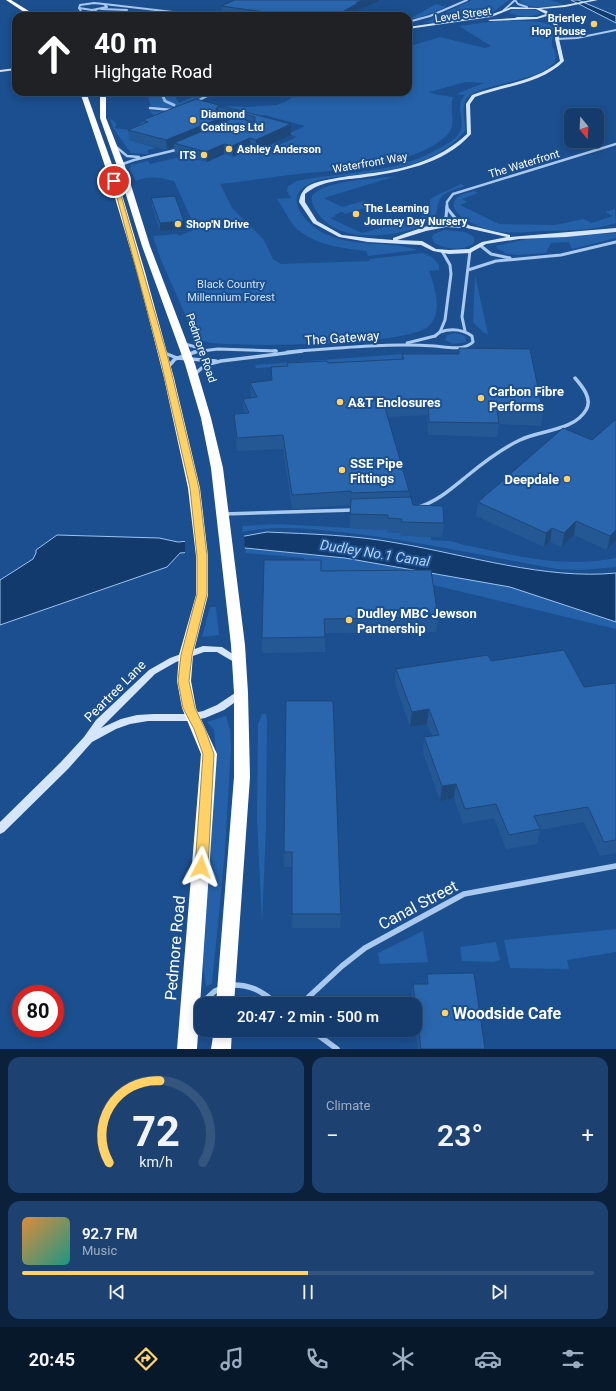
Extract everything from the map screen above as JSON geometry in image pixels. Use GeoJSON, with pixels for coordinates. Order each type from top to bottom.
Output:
{"type":"FeatureCollection","features":[{"type":"Feature","properties":{"kind":"highway"},"geometry":{"type":"LineString","coordinates":[[8,0],[33,12]]}},
{"type":"Feature","properties":{"kind":"highway"},"geometry":{"type":"LineString","coordinates":[[18,0],[34,12]]}},
{"type":"Feature","properties":{"kind":"highway"},"geometry":{"type":"LineString","coordinates":[[85,96],[92,114],[97,135],[112,174],[127,225],[167,370],[194,488],[202,556],[202,594],[186,655],[184,681],[185,695],[194,717]]}},
{"type":"Feature","properties":{"kind":"highway"},"geometry":{"type":"LineString","coordinates":[[92,96],[92,114]]}},
{"type":"Feature","properties":{"kind":"highway","name":"Pedmore Road"},"geometry":{"type":"LineString","coordinates":[[103,96],[103,118],[146,246],[187,357],[217,468],[240,663]]}},
{"type":"Feature","properties":{"kind":"highway"},"geometry":{"type":"LineString","coordinates":[[226,997],[242,776],[240,663]]}},
{"type":"Feature","properties":{"kind":"highway","name":"Pedmore Road"},"geometry":{"type":"LineString","coordinates":[[187,1049],[192,1014],[209,754],[194,717]]}},
{"type":"Feature","properties":{"kind":"highway"},"geometry":{"type":"LineString","coordinates":[[221,1049],[222,1037]]}},
{"type":"Feature","properties":{"kind":"street"},"geometry":{"type":"LineString","coordinates":[[78,0],[80,5],[79,8]]}},
{"type":"Feature","properties":{"kind":"street"},"geometry":{"type":"LineString","coordinates":[[88,0],[94,3]]}},
{"type":"Feature","properties":{"kind":"street"},"geometry":{"type":"LineString","coordinates":[[412,21],[430,16],[467,0]]}},
{"type":"Feature","properties":{"kind":"street"},"geometry":{"type":"LineString","coordinates":[[521,19],[510,17],[503,11],[515,0],[518,4],[547,14],[556,25]]}},
{"type":"Feature","properties":{"kind":"street"},"geometry":{"type":"LineString","coordinates":[[529,7],[565,6],[596,0]]}},
{"type":"Feature","properties":{"kind":"street"},"geometry":{"type":"LineString","coordinates":[[80,5],[94,3],[173,12]]}},
{"type":"Feature","properties":{"kind":"street"},"geometry":{"type":"LineString","coordinates":[[79,8],[97,10],[107,7],[104,4]]}},
{"type":"Feature","properties":{"kind":"street"},"geometry":{"type":"LineString","coordinates":[[527,19],[541,18],[565,6]]}},
{"type":"Feature","properties":{"kind":"street","name":"Level Street"},"geometry":{"type":"LineString","coordinates":[[412,27],[491,16],[503,11],[529,7]]}},
{"type":"Feature","properties":{"kind":"street"},"geometry":{"type":"LineString","coordinates":[[79,8],[82,12]]}},
{"type":"Feature","properties":{"kind":"street"},"geometry":{"type":"LineString","coordinates":[[101,9],[139,12]]}},
{"type":"Feature","properties":{"kind":"street"},"geometry":{"type":"LineString","coordinates":[[527,19],[544,21],[556,25]]}},
{"type":"Feature","properties":{"kind":"street","name":"Level Street"},"geometry":{"type":"LineString","coordinates":[[412,31],[484,21],[527,19]]}},
{"type":"Feature","properties":{"kind":"street","name":"Waterfront Way"},"geometry":{"type":"LineString","coordinates":[[556,25],[559,34],[557,39],[562,61],[556,68],[544,74],[474,96],[468,104],[469,134],[458,145],[433,159],[418,165],[384,173],[321,182],[312,186],[303,194],[302,202],[315,222],[330,231],[352,239],[422,243],[430,248],[442,251],[470,251],[482,245],[519,237],[566,235],[616,230]]}},
{"type":"Feature","properties":{"kind":"street"},"geometry":{"type":"LineString","coordinates":[[557,39],[578,38],[616,30]]}},
{"type":"Feature","properties":{"kind":"street"},"geometry":{"type":"LineString","coordinates":[[0,71],[12,70]]}},
{"type":"Feature","properties":{"kind":"street"},"geometry":{"type":"LineString","coordinates":[[193,103],[207,96]]}},
{"type":"Feature","properties":{"kind":"street"},"geometry":{"type":"LineString","coordinates":[[150,108],[162,110],[174,109]]}},
{"type":"Feature","properties":{"kind":"street"},"geometry":{"type":"LineString","coordinates":[[112,142],[121,153],[127,156],[147,157]]}},
{"type":"Feature","properties":{"kind":"street","name":"The Waterfront"},"geometry":{"type":"LineString","coordinates":[[432,227],[442,222],[446,217],[449,197],[461,191],[616,144]]}},
{"type":"Feature","properties":{"kind":"street"},"geometry":{"type":"LineString","coordinates":[[120,165],[147,157],[168,153],[186,146]]}},
{"type":"Feature","properties":{"kind":"street"},"geometry":{"type":"LineString","coordinates":[[447,208],[459,221],[474,230],[484,239],[482,245],[491,254],[514,258]]}},
{"type":"Feature","properties":{"kind":"street","name":"Waterfront Way"},"geometry":{"type":"LineString","coordinates":[[389,240],[424,231],[432,227],[454,225],[474,230],[519,237]]}},
{"type":"Feature","properties":{"kind":"street"},"geometry":{"type":"LineString","coordinates":[[422,243],[420,236],[424,231]]}},
{"type":"Feature","properties":{"kind":"street"},"geometry":{"type":"LineString","coordinates":[[468,270],[484,264],[514,258],[561,255],[616,242]]}},
{"type":"Feature","properties":{"kind":"street"},"geometry":{"type":"LineString","coordinates":[[440,332],[445,320],[451,274],[450,265],[442,251]]}},
{"type":"Feature","properties":{"kind":"street","name":"The Gateway"},"geometry":{"type":"LineString","coordinates":[[193,376],[205,365],[221,360],[286,352],[400,344],[458,348],[470,345],[474,339],[462,325],[462,317],[470,251]]}},
{"type":"Feature","properties":{"kind":"street"},"geometry":{"type":"LineString","coordinates":[[443,346],[436,340],[435,336],[440,332],[450,329],[466,331]]}},
{"type":"Feature","properties":{"kind":"street","name":"The Gateway"},"geometry":{"type":"LineString","coordinates":[[400,344],[435,336]]}},
{"type":"Feature","properties":{"kind":"street","name":"The Gateway"},"geometry":{"type":"LineString","coordinates":[[182,342],[196,348],[286,352]]}},
{"type":"Feature","properties":{"kind":"street","name":"The Gateway"},"geometry":{"type":"LineString","coordinates":[[187,357],[211,349]]}},
{"type":"Feature","properties":{"kind":"street","name":"The Gateway"},"geometry":{"type":"LineString","coordinates":[[162,352],[177,358],[187,357],[221,360]]}},
{"type":"Feature","properties":{"kind":"street"},"geometry":{"type":"LineString","coordinates":[[167,370],[170,364],[177,358]]}},
{"type":"Feature","properties":{"kind":"street"},"geometry":{"type":"LineString","coordinates":[[417,508],[432,503],[507,447],[529,437],[577,420],[586,411],[588,403],[582,386],[575,378]]}},
{"type":"Feature","properties":{"kind":"street"},"geometry":{"type":"LineString","coordinates":[[223,514],[356,510]]}},
{"type":"Feature","properties":{"kind":"street"},"geometry":{"type":"LineString","coordinates":[[186,655],[203,649],[219,649],[240,663]]}},
{"type":"Feature","properties":{"kind":"street","name":"Peartree Lane"},"geometry":{"type":"LineString","coordinates":[[0,829],[88,740],[99,723],[152,672],[186,655]]}},
{"type":"Feature","properties":{"kind":"street"},"geometry":{"type":"LineString","coordinates":[[194,717],[221,708],[241,693]]}},
{"type":"Feature","properties":{"kind":"street","name":"Peartree Lane"},"geometry":{"type":"LineString","coordinates":[[88,740],[118,723],[138,719],[194,717]]}},
{"type":"Feature","properties":{"kind":"street","name":"Canal Street"},"geometry":{"type":"LineString","coordinates":[[309,997],[342,966],[365,948],[464,894],[616,866]]}},
{"type":"Feature","properties":{"kind":"street"},"geometry":{"type":"LineString","coordinates":[[192,1014],[215,991],[227,985],[240,984],[260,989],[269,997]]}},
{"type":"Feature","properties":{"kind":"street"},"geometry":{"type":"LineString","coordinates":[[321,1037],[338,1049]]}},
{"type":"Feature","properties":{"kind":"green space"},"geometry":{"type":"Polygon","coordinates":[[[472,0],[509,0],[492,13],[486,15],[432,23],[425,22],[447,13],[445,13],[472,0]]]}},
{"type":"Feature","properties":{"kind":"green space"},"geometry":{"type":"Polygon","coordinates":[[[521,0],[551,0],[563,4],[535,7],[520,2],[521,0]]]}},
{"type":"Feature","properties":{"kind":"green space"},"geometry":{"type":"Polygon","coordinates":[[[436,4],[446,7],[419,18],[412,18],[436,4]]]}},
{"type":"Feature","properties":{"kind":"green space"},"geometry":{"type":"Polygon","coordinates":[[[512,10],[536,10],[541,14],[526,17],[508,13],[512,10]]]}},
{"type":"Feature","properties":{"kind":"green space","name":"Black Country Millennium Forest"},"geometry":{"type":"Polygon","coordinates":[[[496,21],[527,21],[544,23],[553,28],[552,46],[556,57],[551,66],[540,73],[489,87],[475,92],[467,98],[464,106],[465,131],[442,151],[414,164],[399,168],[318,180],[307,185],[300,191],[297,198],[297,206],[301,213],[313,226],[328,235],[339,239],[361,243],[395,245],[417,250],[368,256],[366,251],[337,247],[309,238],[294,226],[277,199],[291,198],[287,191],[288,186],[297,181],[406,163],[440,148],[454,139],[461,130],[460,105],[465,95],[456,94],[484,83],[466,82],[429,92],[453,97],[452,126],[448,134],[434,145],[417,153],[398,160],[356,168],[220,184],[232,208],[264,240],[273,259],[281,264],[370,261],[369,259],[423,253],[432,257],[439,265],[439,270],[429,271],[434,285],[437,307],[436,314],[429,326],[415,333],[391,338],[325,344],[257,345],[210,343],[195,337],[161,260],[153,236],[178,234],[179,236],[196,229],[174,181],[159,178],[145,178],[136,181],[130,169],[131,165],[148,161],[150,164],[184,156],[207,162],[225,154],[250,149],[257,150],[274,143],[281,144],[297,137],[288,134],[305,126],[264,115],[248,122],[198,105],[246,107],[277,105],[294,96],[412,96],[412,44],[414,45],[440,37],[485,48],[491,46],[459,26],[496,21]]]}},
{"type":"Feature","properties":{"kind":"green space"},"geometry":{"type":"Polygon","coordinates":[[[148,96],[175,96],[179,103],[194,96],[202,96],[174,107],[159,108],[151,106],[148,96]]]}},
{"type":"Feature","properties":{"kind":"green space"},"geometry":{"type":"Polygon","coordinates":[[[149,111],[169,112],[129,140],[156,148],[147,150],[149,154],[131,153],[113,128],[110,118],[117,124],[114,128],[130,130],[154,115],[149,111]]]}},
{"type":"Feature","properties":{"kind":"green space"},"geometry":{"type":"Polygon","coordinates":[[[396,176],[324,198],[342,207],[364,201],[372,206],[345,214],[342,212],[330,218],[362,233],[420,217],[429,210],[430,200],[435,196],[461,184],[465,186],[443,195],[439,201],[435,216],[431,220],[421,226],[394,234],[363,235],[336,229],[321,217],[312,203],[312,196],[318,190],[328,186],[351,181],[396,176]]]}},
{"type":"Feature","properties":{"kind":"green space"},"geometry":{"type":"Polygon","coordinates":[[[474,191],[478,193],[462,199],[467,202],[460,205],[499,224],[555,225],[584,219],[592,223],[613,216],[605,212],[615,209],[616,223],[607,226],[580,230],[518,232],[494,231],[474,224],[460,216],[456,211],[454,206],[456,198],[474,191]]]}},
{"type":"Feature","properties":{"kind":"green space"},"geometry":{"type":"Polygon","coordinates":[[[444,230],[465,232],[474,237],[474,243],[465,248],[454,249],[443,247],[434,243],[432,237],[434,234],[444,230]]]}},
{"type":"Feature","properties":{"kind":"green space"},"geometry":{"type":"Polygon","coordinates":[[[616,233],[616,238],[572,249],[569,242],[551,243],[546,253],[518,255],[503,253],[505,252],[496,248],[498,247],[495,246],[527,239],[616,233]]]}},
{"type":"Feature","properties":{"kind":"green space"},"geometry":{"type":"Polygon","coordinates":[[[475,275],[488,334],[484,333],[473,322],[475,275]]]}},
{"type":"Feature","properties":{"kind":"green space"},"geometry":{"type":"Polygon","coordinates":[[[456,333],[465,336],[466,342],[453,344],[445,340],[447,335],[456,333]]]}},
{"type":"Feature","properties":{"kind":"green space"},"geometry":{"type":"Polygon","coordinates":[[[417,353],[447,354],[442,358],[256,368],[255,365],[417,353]]]}},
{"type":"Feature","properties":{"kind":"green space"},"geometry":{"type":"Polygon","coordinates":[[[278,524],[387,530],[387,532],[401,533],[401,535],[431,537],[431,540],[451,541],[521,556],[558,561],[577,562],[616,558],[616,567],[582,570],[557,569],[421,544],[340,532],[279,528],[242,532],[243,526],[278,524]]]}},
{"type":"Feature","properties":{"kind":"green space"},"geometry":{"type":"Polygon","coordinates":[[[245,548],[345,558],[510,587],[616,622],[616,629],[429,584],[305,574],[304,558],[246,553],[245,548]]]}},
{"type":"Feature","properties":{"kind":"green space"},"geometry":{"type":"Polygon","coordinates":[[[210,607],[216,607],[219,635],[202,637],[210,607]]]}},
{"type":"Feature","properties":{"kind":"green space"},"geometry":{"type":"Polygon","coordinates":[[[262,714],[266,714],[267,720],[266,827],[262,924],[257,818],[258,724],[262,714]]]}},
{"type":"Feature","properties":{"kind":"green space"},"geometry":{"type":"Polygon","coordinates":[[[226,716],[230,730],[231,746],[225,851],[212,984],[206,986],[202,957],[216,752],[214,730],[207,722],[226,716]]]}},
{"type":"Feature","properties":{"kind":"green space"},"geometry":{"type":"Polygon","coordinates":[[[616,929],[616,952],[567,960],[569,969],[510,968],[504,940],[616,929]]]}},
{"type":"Feature","properties":{"kind":"green space"},"geometry":{"type":"Polygon","coordinates":[[[423,931],[428,962],[380,964],[378,953],[423,931]]]}},
{"type":"Feature","properties":{"kind":"green space"},"geometry":{"type":"Polygon","coordinates":[[[496,942],[500,960],[493,962],[462,961],[460,947],[496,942]]]}},
{"type":"Feature","properties":{"kind":"water"},"geometry":{"type":"Polygon","coordinates":[[[571,0],[578,0],[616,16],[616,23],[571,0]]]}},
{"type":"Feature","properties":{"kind":"water","name":"Dudley No.1 Canal"},"geometry":{"type":"Polygon","coordinates":[[[267,532],[332,535],[381,540],[534,570],[589,574],[616,573],[616,622],[510,587],[345,558],[245,548],[180,553],[167,567],[0,625],[0,580],[33,559],[36,550],[57,535],[159,538],[178,542],[245,536],[267,532]]]}},
{"type":"Feature","properties":{"kind":"pier"},"geometry":{"type":"Polygon","coordinates":[[[244,534],[245,550],[185,555],[185,539],[244,534]]]}},
{"type":"Feature","properties":{"kind":"building"},"geometry":{"type":"Polygon","coordinates":[[[235,0],[362,0],[342,12],[265,12],[221,6],[235,0]]]}},
{"type":"Feature","properties":{"kind":"building"},"geometry":{"type":"Polygon","coordinates":[[[196,99],[291,124],[256,140],[250,138],[232,146],[224,144],[206,152],[174,143],[236,117],[252,122],[255,121],[255,117],[218,106],[216,109],[217,111],[228,115],[166,140],[128,130],[148,122],[143,120],[196,99]]]}},
{"type":"Feature","properties":{"kind":"building"},"geometry":{"type":"Polygon","coordinates":[[[175,196],[184,221],[160,223],[151,198],[175,196]]]}},
{"type":"Feature","properties":{"kind":"building"},"geometry":{"type":"Polygon","coordinates":[[[459,348],[530,349],[543,412],[497,411],[499,423],[429,422],[428,402],[384,404],[409,491],[351,493],[351,491],[292,495],[283,435],[237,438],[234,414],[249,413],[243,399],[257,397],[250,383],[272,380],[271,367],[288,366],[287,363],[327,361],[328,363],[404,359],[402,354],[459,354],[459,348]]]}},
{"type":"Feature","properties":{"kind":"building","name":"Deepdale"},"geometry":{"type":"Polygon","coordinates":[[[616,419],[616,530],[610,536],[576,521],[564,533],[552,528],[546,533],[478,502],[563,428],[592,440],[616,419]]]}},
{"type":"Feature","properties":{"kind":"building"},"geometry":{"type":"Polygon","coordinates":[[[411,497],[413,505],[443,506],[444,523],[401,522],[402,519],[388,518],[388,515],[350,514],[351,499],[411,497]]]}},
{"type":"Feature","properties":{"kind":"building","name":"Dudley MBC Jewson Partnership"},"geometry":{"type":"Polygon","coordinates":[[[264,560],[321,560],[321,571],[431,570],[438,617],[324,619],[325,637],[262,638],[264,560]]]}},
{"type":"Feature","properties":{"kind":"building"},"geometry":{"type":"Polygon","coordinates":[[[564,650],[584,687],[616,683],[616,840],[604,842],[588,807],[534,816],[540,829],[509,835],[496,804],[465,809],[456,784],[442,786],[424,737],[439,735],[429,709],[412,712],[396,669],[488,655],[491,661],[564,650]]]}},
{"type":"Feature","properties":{"kind":"building"},"geometry":{"type":"Polygon","coordinates":[[[286,701],[333,701],[341,914],[292,914],[292,852],[284,852],[286,701]]]}},
{"type":"Feature","properties":{"kind":"building"},"geometry":{"type":"Polygon","coordinates":[[[474,973],[485,1049],[421,1049],[420,1037],[422,1037],[422,997],[415,997],[413,984],[428,984],[427,974],[474,973]]]}},
{"type":"Feature","properties":{"kind":"waterway"},"geometry":{"type":"LineString","coordinates":[[163,96],[165,101],[174,105]]}},
{"type":"Feature","properties":{"kind":"place","name":"Brierley Hop House"},"geometry":{"type":"Point","coordinates":[594,24]}},
{"type":"Feature","properties":{"kind":"place","name":"Diamond Coatings Ltd"},"geometry":{"type":"Point","coordinates":[193,120]}},
{"type":"Feature","properties":{"kind":"place","name":"Ashley Anderson"},"geometry":{"type":"Point","coordinates":[229,149]}},
{"type":"Feature","properties":{"kind":"place","name":"ITS"},"geometry":{"type":"Point","coordinates":[204,155]}},
{"type":"Feature","properties":{"kind":"place","name":"The Learning Journey Day Nursery"},"geometry":{"type":"Point","coordinates":[356,214]}},
{"type":"Feature","properties":{"kind":"place","name":"Shop'N Drive"},"geometry":{"type":"Point","coordinates":[178,224]}},
{"type":"Feature","properties":{"kind":"place","name":"Carbon Fibre Performs"},"geometry":{"type":"Point","coordinates":[481,398]}},
{"type":"Feature","properties":{"kind":"place","name":"A&T Enclosures"},"geometry":{"type":"Point","coordinates":[340,402]}},
{"type":"Feature","properties":{"kind":"place","name":"SSE Pipe Fittings"},"geometry":{"type":"Point","coordinates":[342,470]}},
{"type":"Feature","properties":{"kind":"place","name":"Deepdale"},"geometry":{"type":"Point","coordinates":[567,479]}},
{"type":"Feature","properties":{"kind":"place","name":"Dudley MBC Jewson Partnership"},"geometry":{"type":"Point","coordinates":[349,620]}},
{"type":"Feature","properties":{"kind":"place","name":"Woodside Cafe"},"geometry":{"type":"Point","coordinates":[445,1013]}},
{"type":"Feature","properties":{"kind":"route"},"geometry":{"type":"LineString","coordinates":[[114,181],[141,272],[165,362],[188,457],[197,510],[202,556],[202,594],[186,655],[184,681],[185,695],[189,708],[209,754],[201,867]]}}]}
